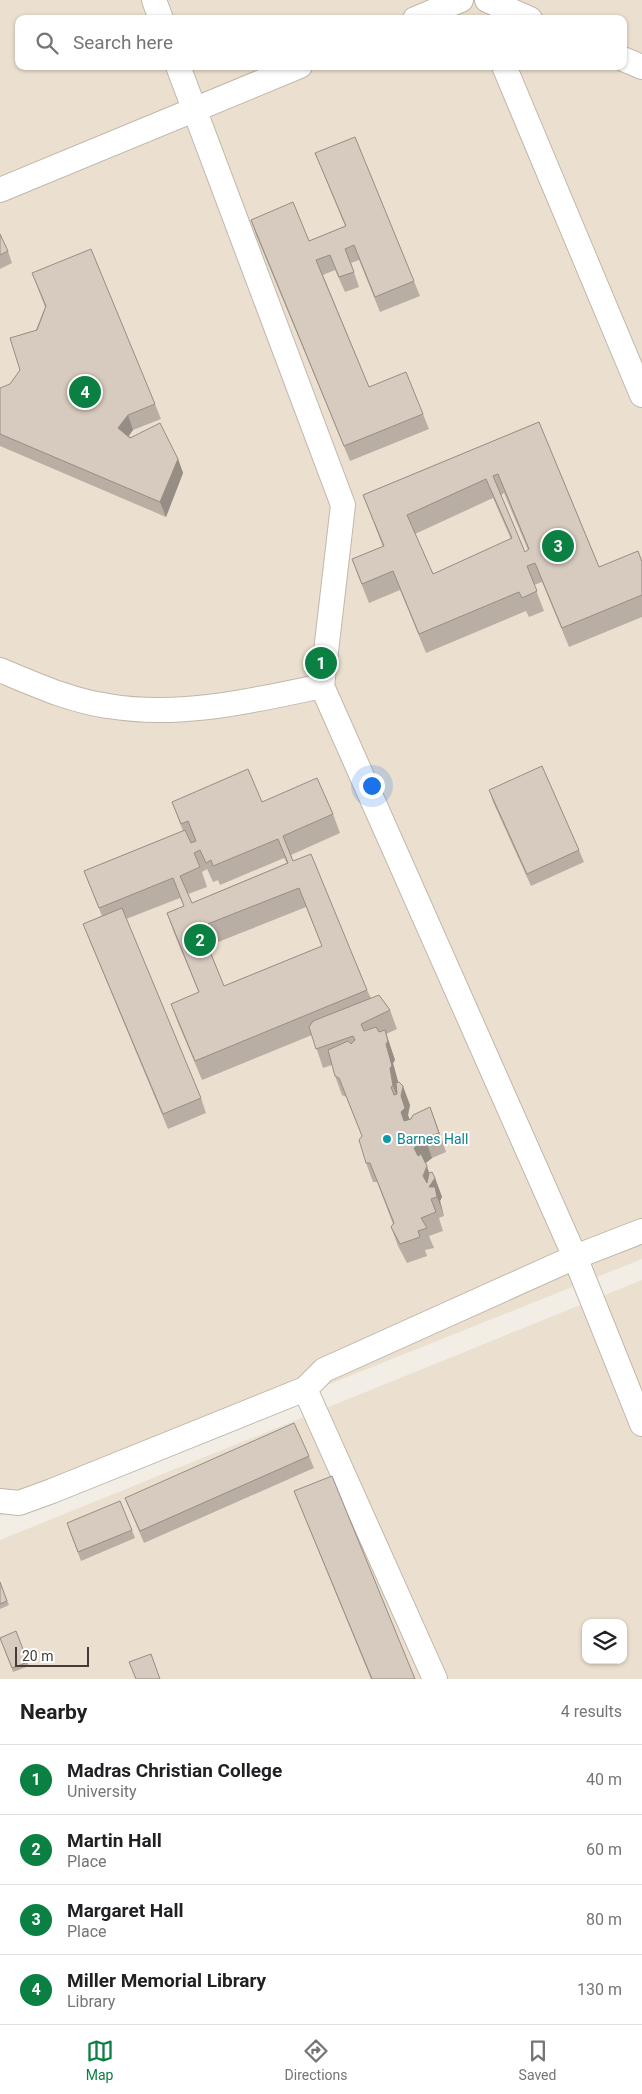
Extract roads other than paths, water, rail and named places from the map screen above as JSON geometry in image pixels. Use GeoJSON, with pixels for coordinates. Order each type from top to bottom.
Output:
{"type":"FeatureCollection","features":[{"type":"Feature","properties":{"kind":"lane"},"geometry":{"type":"LineString","coordinates":[[154,0],[160,15]]}},
{"type":"Feature","properties":{"kind":"lane"},"geometry":{"type":"LineString","coordinates":[[425,15],[461,0]]}},
{"type":"Feature","properties":{"kind":"lane"},"geometry":{"type":"LineString","coordinates":[[477,0],[483,15]]}},
{"type":"Feature","properties":{"kind":"lane"},"geometry":{"type":"LineString","coordinates":[[487,0],[521,15]]}},
{"type":"Feature","properties":{"kind":"lane"},"geometry":{"type":"LineString","coordinates":[[627,61],[642,67]]}},
{"type":"Feature","properties":{"kind":"lane"},"geometry":{"type":"LineString","coordinates":[[180,70],[343,505],[322,686],[575,1257],[642,1424]]}},
{"type":"Feature","properties":{"kind":"lane"},"geometry":{"type":"LineString","coordinates":[[0,190],[290,70]]}},
{"type":"Feature","properties":{"kind":"lane"},"geometry":{"type":"LineString","coordinates":[[506,70],[642,395]]}},
{"type":"Feature","properties":{"kind":"lane"},"geometry":{"type":"LineString","coordinates":[[0,670],[46,689],[106,706],[153,711],[199,709],[236,704],[322,686]]}},
{"type":"Feature","properties":{"kind":"lane"},"geometry":{"type":"LineString","coordinates":[[0,1501],[19,1502],[52,1491],[305,1389],[324,1370],[575,1257],[642,1231]]}},
{"type":"Feature","properties":{"kind":"lane"},"geometry":{"type":"LineString","coordinates":[[305,1389],[435,1679]]}},
{"type":"Feature","properties":{"kind":"place","name":"Miller Memorial Library"},"geometry":{"type":"Point","coordinates":[85,392]}},
{"type":"Feature","properties":{"kind":"place","name":"Margaret Hall"},"geometry":{"type":"Point","coordinates":[558,546]}},
{"type":"Feature","properties":{"kind":"place","name":"Madras Christian College"},"geometry":{"type":"Point","coordinates":[321,663]}},
{"type":"Feature","properties":{"kind":"place","name":"Martin Hall"},"geometry":{"type":"Point","coordinates":[200,940]}},
{"type":"Feature","properties":{"kind":"place","name":"Barnes Hall"},"geometry":{"type":"Point","coordinates":[387,1139]}}]}
